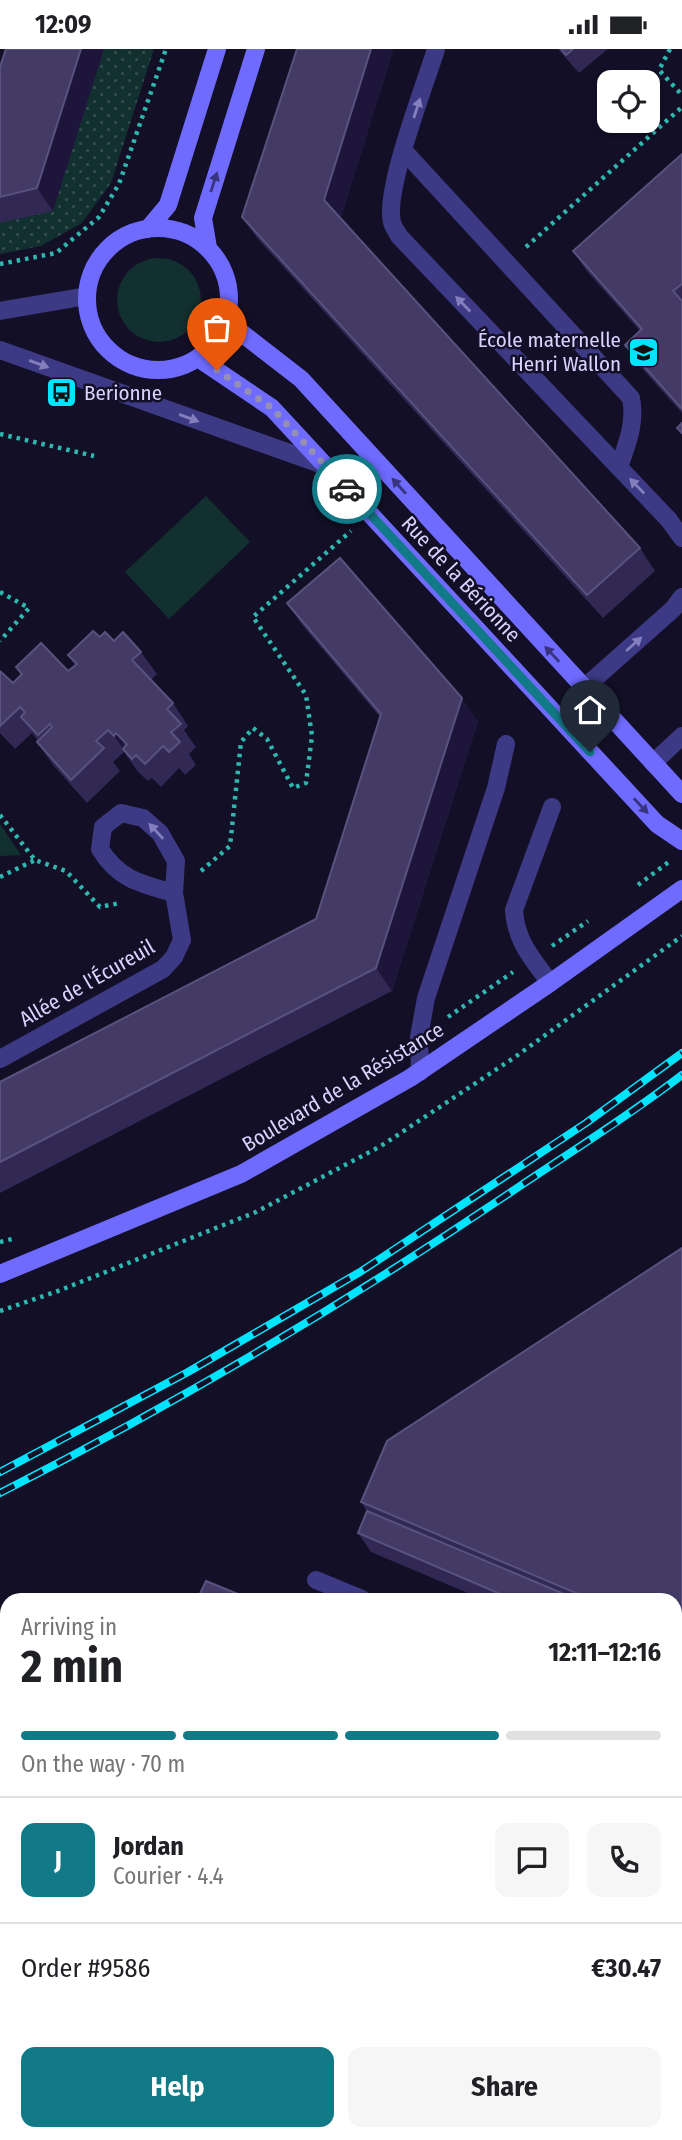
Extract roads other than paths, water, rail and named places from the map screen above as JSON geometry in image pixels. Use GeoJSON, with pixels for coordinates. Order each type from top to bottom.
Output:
{"type":"FeatureCollection","features":[{"type":"Feature","properties":{"kind":"street"},"geometry":{"type":"LineString","coordinates":[[148,229],[168,205],[217,49]]}},
{"type":"Feature","properties":{"kind":"street"},"geometry":{"type":"LineString","coordinates":[[208,248],[203,218],[256,49]]}},
{"type":"Feature","properties":{"kind":"street"},"geometry":{"type":"LineString","coordinates":[[436,49],[394,182],[392,222],[399,236],[669,520],[682,538]]}},
{"type":"Feature","properties":{"kind":"street"},"geometry":{"type":"LineString","coordinates":[[404,151],[631,398],[634,411],[631,433],[619,467]]}},
{"type":"Feature","properties":{"kind":"street"},"geometry":{"type":"LineString","coordinates":[[148,229],[169,229],[190,235],[208,248],[220,264],[230,301],[226,321],[215,342],[198,358],[181,366],[162,370],[142,368],[123,361],[108,349],[96,334],[89,316],[87,296],[99,259],[112,244],[129,234],[148,229]]}},
{"type":"Feature","properties":{"kind":"street"},"geometry":{"type":"LineString","coordinates":[[0,311],[87,296]]}},
{"type":"Feature","properties":{"kind":"street","name":"Rue de la Bérionne"},"geometry":{"type":"LineString","coordinates":[[226,321],[301,379],[682,794]]}},
{"type":"Feature","properties":{"kind":"street"},"geometry":{"type":"LineString","coordinates":[[0,350],[326,466]]}},
{"type":"Feature","properties":{"kind":"street","name":"Rue de la Bérionne"},"geometry":{"type":"LineString","coordinates":[[198,358],[272,408],[657,824],[682,841]]}},
{"type":"Feature","properties":{"kind":"street"},"geometry":{"type":"LineString","coordinates":[[584,688],[673,609],[682,597]]}},
{"type":"Feature","properties":{"kind":"street"},"geometry":{"type":"LineString","coordinates":[[653,763],[682,736]]}},
{"type":"Feature","properties":{"kind":"street"},"geometry":{"type":"LineString","coordinates":[[420,1072],[419,1037],[426,998],[496,788],[506,744]]}},
{"type":"Feature","properties":{"kind":"street"},"geometry":{"type":"LineString","coordinates":[[550,983],[519,940],[514,910],[552,807]]}},
{"type":"Feature","properties":{"kind":"street","name":"Allée de l'Écureuil"},"geometry":{"type":"LineString","coordinates":[[0,1059],[163,969],[174,957],[182,940],[174,893],[176,861],[159,832],[143,818],[121,813],[103,827],[100,849],[110,867],[142,885],[174,893]]}},
{"type":"Feature","properties":{"kind":"street","name":"Boulevard de la Résistance"},"geometry":{"type":"LineString","coordinates":[[0,1274],[241,1174],[420,1072],[682,889]]}},
{"type":"Feature","properties":{"kind":"street"},"geometry":{"type":"LineString","coordinates":[[316,1580],[347,1593]]}},
{"type":"Feature","properties":{"kind":"railway"},"geometry":{"type":"LineString","coordinates":[[0,1472],[188,1372],[360,1272],[586,1123],[682,1053]]}},
{"type":"Feature","properties":{"kind":"railway"},"geometry":{"type":"LineString","coordinates":[[0,1493],[133,1423],[329,1309],[581,1146],[682,1075]]}},
{"type":"Feature","properties":{"kind":"place","name":"École maternelle Henri Wallon"},"geometry":{"type":"Point","coordinates":[644,352]}},
{"type":"Feature","properties":{"kind":"place","name":"Berionne"},"geometry":{"type":"Point","coordinates":[61,393]}}]}
